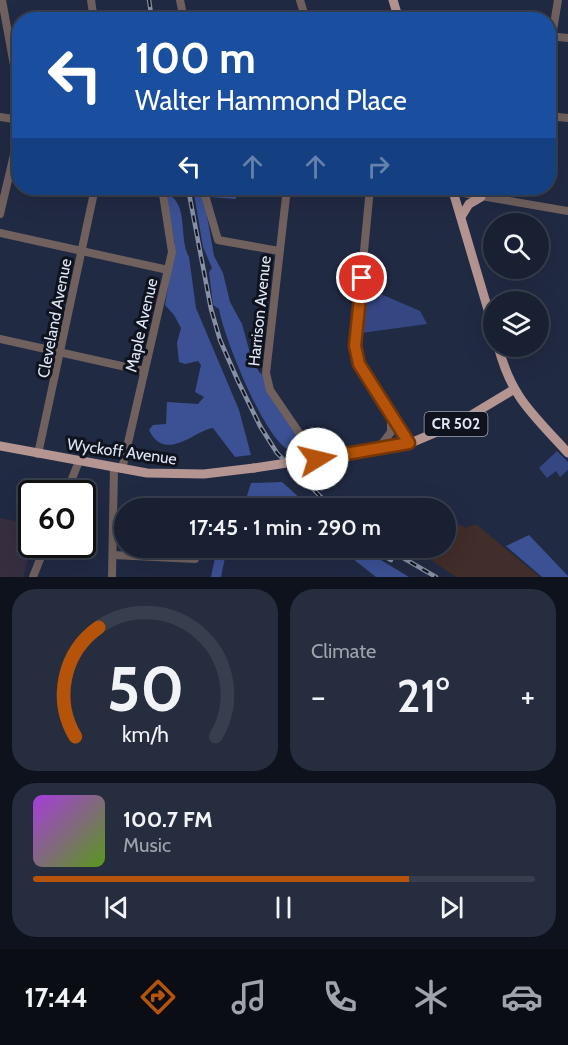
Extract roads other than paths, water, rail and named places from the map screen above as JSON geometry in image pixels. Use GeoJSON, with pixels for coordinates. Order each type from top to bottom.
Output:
{"type":"FeatureCollection","features":[{"type":"Feature","properties":{"kind":"main road"},"geometry":{"type":"LineString","coordinates":[[454,195],[483,292]]}},
{"type":"Feature","properties":{"kind":"main road"},"geometry":{"type":"LineString","coordinates":[[461,217],[470,204],[481,196]]}},
{"type":"Feature","properties":{"kind":"main road"},"geometry":{"type":"LineString","coordinates":[[502,357],[513,390],[520,402],[568,453]]}},
{"type":"Feature","properties":{"kind":"main road","name":"Wyckoff Avenue"},"geometry":{"type":"LineString","coordinates":[[0,447],[118,468],[184,475],[254,468],[409,443],[458,423],[513,390]]}},
{"type":"Feature","properties":{"kind":"street"},"geometry":{"type":"LineString","coordinates":[[2,0],[12,54]]}},
{"type":"Feature","properties":{"kind":"street"},"geometry":{"type":"LineString","coordinates":[[0,214],[12,163]]}},
{"type":"Feature","properties":{"kind":"street","name":"Cleveland Avenue"},"geometry":{"type":"LineString","coordinates":[[38,454],[62,352],[93,195]]}},
{"type":"Feature","properties":{"kind":"street","name":"Maple Avenue"},"geometry":{"type":"LineString","coordinates":[[112,577],[118,468],[144,370],[173,244],[163,195]]}},
{"type":"Feature","properties":{"kind":"street"},"geometry":{"type":"LineString","coordinates":[[205,195],[218,240],[279,251]]}},
{"type":"Feature","properties":{"kind":"street","name":"Harrison Avenue"},"geometry":{"type":"LineString","coordinates":[[286,195],[266,365],[267,382],[317,459]]}},
{"type":"Feature","properties":{"kind":"street"},"geometry":{"type":"LineString","coordinates":[[369,195],[355,346],[359,364],[409,443]]}},
{"type":"Feature","properties":{"kind":"street"},"geometry":{"type":"LineString","coordinates":[[477,195],[568,212]]}},
{"type":"Feature","properties":{"kind":"street"},"geometry":{"type":"LineString","coordinates":[[0,233],[168,270]]}},
{"type":"Feature","properties":{"kind":"street"},"geometry":{"type":"LineString","coordinates":[[0,339],[144,370]]}},
{"type":"Feature","properties":{"kind":"street"},"geometry":{"type":"LineString","coordinates":[[378,449],[391,432],[391,417]]}},
{"type":"Feature","properties":{"kind":"street"},"geometry":{"type":"LineString","coordinates":[[72,480],[79,461]]}},
{"type":"Feature","properties":{"kind":"street"},"geometry":{"type":"LineString","coordinates":[[113,555],[195,559]]}},
{"type":"Feature","properties":{"kind":"street"},"geometry":{"type":"LineString","coordinates":[[33,577],[40,558]]}},
{"type":"Feature","properties":{"kind":"railway"},"geometry":{"type":"LineString","coordinates":[[149,0],[151,12]]}},
{"type":"Feature","properties":{"kind":"railway"},"geometry":{"type":"LineString","coordinates":[[189,195],[211,309],[220,340],[260,426],[277,453],[322,498]]}},
{"type":"Feature","properties":{"kind":"railway"},"geometry":{"type":"LineString","coordinates":[[403,558],[436,577]]}}]}
